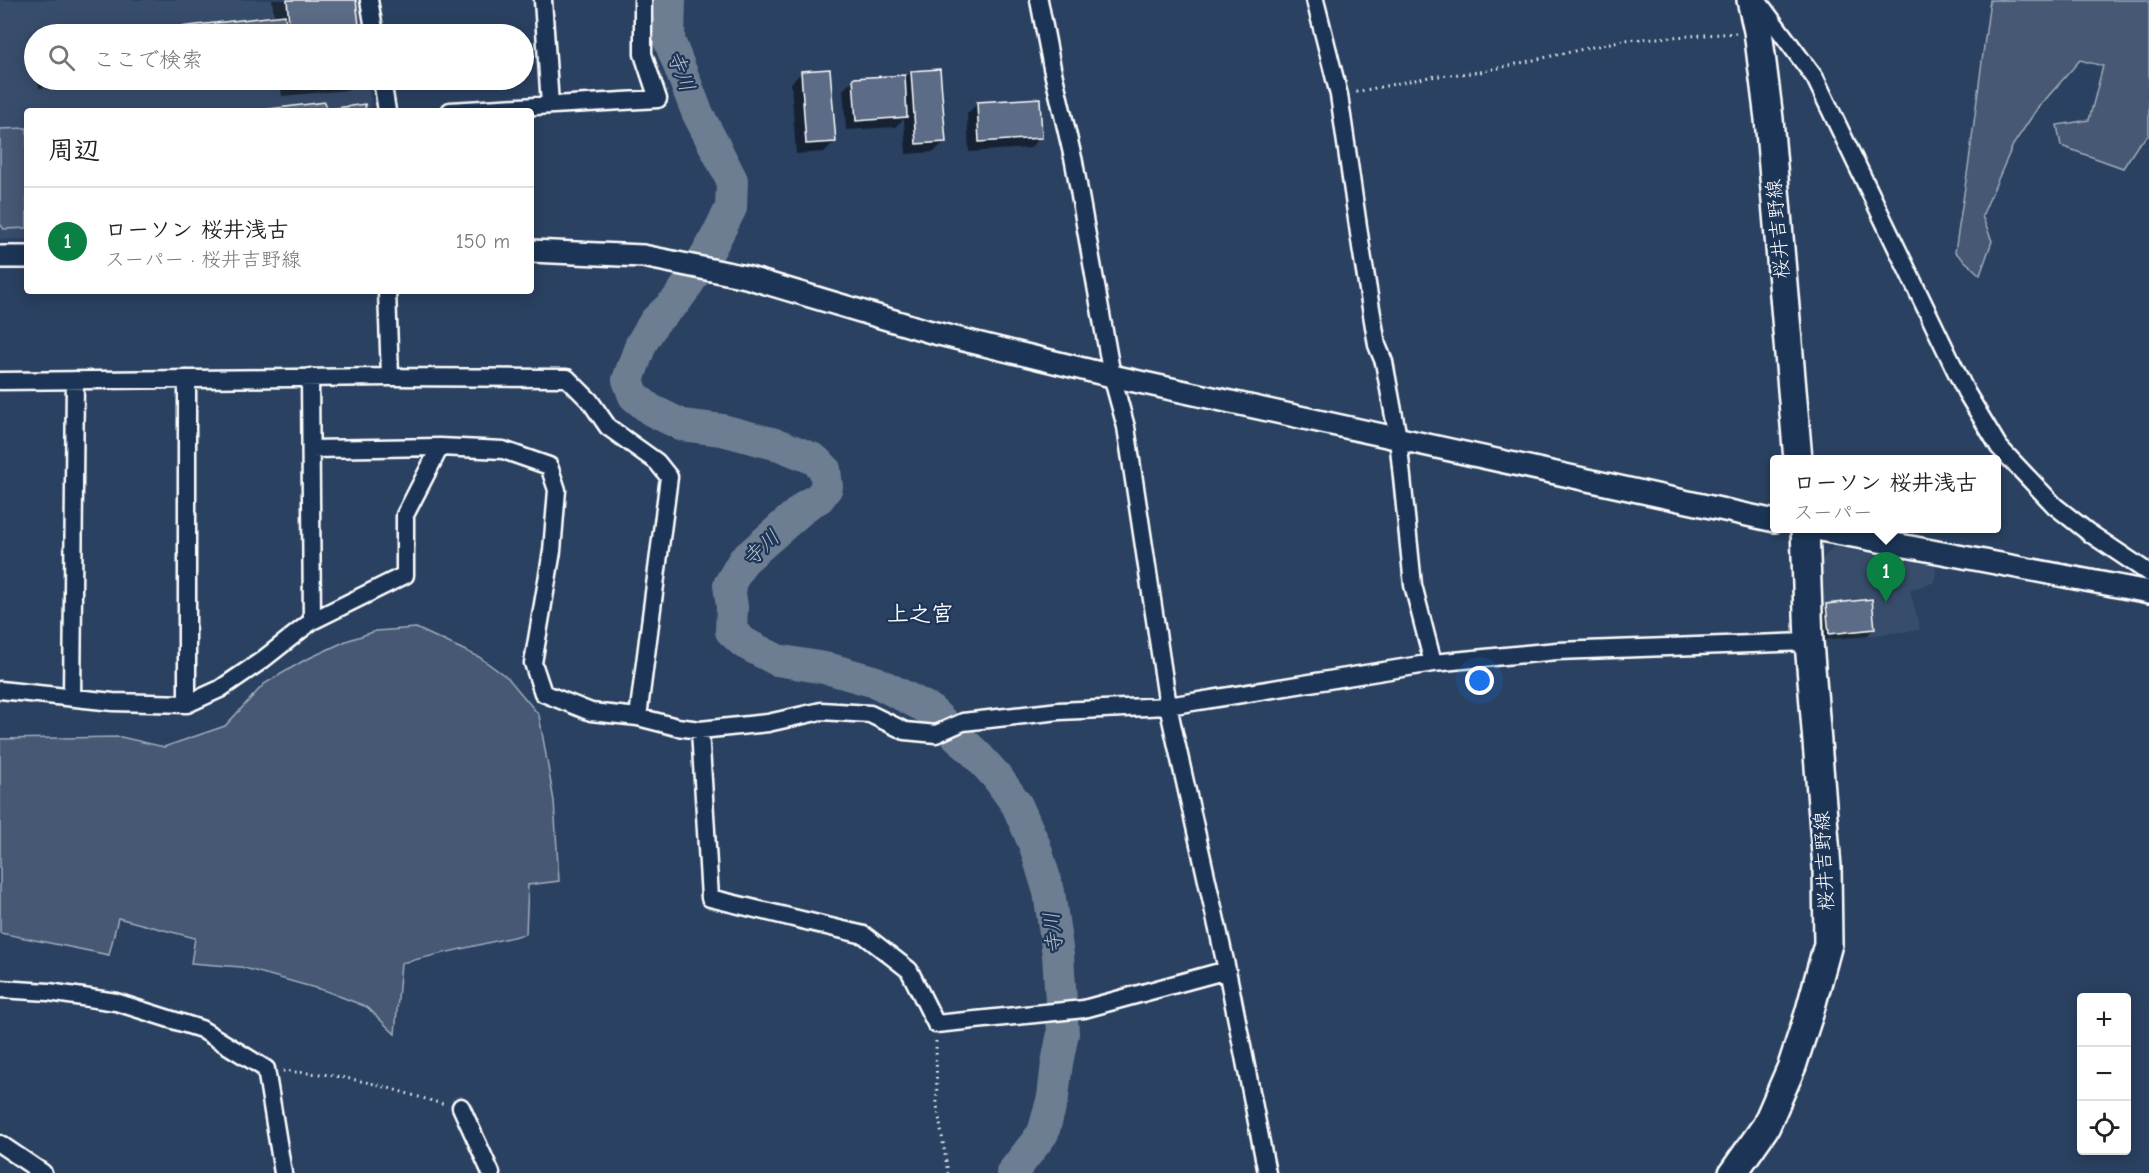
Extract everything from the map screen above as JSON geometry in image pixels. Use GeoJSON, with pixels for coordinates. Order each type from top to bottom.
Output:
{"type":"FeatureCollection","features":[{"type":"Feature","properties":{"kind":"main road","name":"桜井吉野線"},"geometry":{"type":"LineString","coordinates":[[1751,0],[1758,32],[1769,119],[1798,455]]}},
{"type":"Feature","properties":{"kind":"main road","name":"桜井吉野線"},"geometry":{"type":"LineString","coordinates":[[1732,1173],[1766,1126],[1792,1066],[1828,944],[1827,867],[1809,642],[1805,533]]}},
{"type":"Feature","properties":{"kind":"street"},"geometry":{"type":"LineString","coordinates":[[369,0],[373,24]]}},
{"type":"Feature","properties":{"kind":"street"},"geometry":{"type":"LineString","coordinates":[[543,0],[550,105]]}},
{"type":"Feature","properties":{"kind":"street"},"geometry":{"type":"LineString","coordinates":[[500,108],[657,99],[643,54],[643,0]]}},
{"type":"Feature","properties":{"kind":"street"},"geometry":{"type":"LineString","coordinates":[[1040,0],[1052,68],[1074,162],[1112,376],[1126,427],[1168,706],[1227,970],[1267,1173]]}},
{"type":"Feature","properties":{"kind":"street"},"geometry":{"type":"LineString","coordinates":[[1316,0],[1339,95],[1377,345],[1384,362],[1398,438],[1413,585],[1433,663]]}},
{"type":"Feature","properties":{"kind":"street"},"geometry":{"type":"LineString","coordinates":[[1757,0],[1815,78],[1966,392],[1999,447],[2055,506],[2088,532],[2149,573]]}},
{"type":"Feature","properties":{"kind":"street"},"geometry":{"type":"LineString","coordinates":[[384,90],[387,108]]}},
{"type":"Feature","properties":{"kind":"street"},"geometry":{"type":"LineString","coordinates":[[534,251],[643,256],[746,278],[931,332],[1112,376],[1770,520]]}},
{"type":"Feature","properties":{"kind":"street"},"geometry":{"type":"LineString","coordinates":[[0,257],[24,257]]}},
{"type":"Feature","properties":{"kind":"street"},"geometry":{"type":"LineString","coordinates":[[387,294],[390,376]]}},
{"type":"Feature","properties":{"kind":"street"},"geometry":{"type":"LineString","coordinates":[[0,381],[390,376],[567,378],[590,401],[608,427],[657,462],[669,477],[638,717]]}},
{"type":"Feature","properties":{"kind":"street"},"geometry":{"type":"LineString","coordinates":[[310,377],[312,621]]}},
{"type":"Feature","properties":{"kind":"street"},"geometry":{"type":"LineString","coordinates":[[187,379],[187,704]]}},
{"type":"Feature","properties":{"kind":"street"},"geometry":{"type":"LineString","coordinates":[[72,698],[75,380]]}},
{"type":"Feature","properties":{"kind":"street"},"geometry":{"type":"LineString","coordinates":[[311,448],[440,447],[503,450],[549,466],[557,490],[556,510],[552,551],[533,663],[543,693],[591,712],[638,717],[700,730],[768,723],[821,711],[870,714],[904,732],[936,734],[963,722],[1059,711],[1168,706],[1433,663],[1557,651],[1809,642]]}},
{"type":"Feature","properties":{"kind":"street"},"geometry":{"type":"LineString","coordinates":[[0,690],[113,702],[187,704],[220,689],[261,661],[312,621],[405,575],[405,515],[440,447]]}},
{"type":"Feature","properties":{"kind":"street"},"geometry":{"type":"LineString","coordinates":[[1836,533],[2149,592]]}},
{"type":"Feature","properties":{"kind":"street"},"geometry":{"type":"LineString","coordinates":[[700,730],[710,898],[864,935],[909,970],[936,1024],[1084,1009],[1227,970]]}},
{"type":"Feature","properties":{"kind":"street"},"geometry":{"type":"LineString","coordinates":[[0,989],[49,992],[116,1002],[201,1029],[266,1069],[283,1173]]}},
{"type":"Feature","properties":{"kind":"street"},"geometry":{"type":"LineString","coordinates":[[461,1107],[490,1173]]}},
{"type":"Feature","properties":{"kind":"street"},"geometry":{"type":"LineString","coordinates":[[0,1144],[43,1173]]}},
{"type":"Feature","properties":{"kind":"path"},"geometry":{"type":"LineString","coordinates":[[1339,95],[1430,77],[1480,72],[1624,40],[1758,32]]}},
{"type":"Feature","properties":{"kind":"path"},"geometry":{"type":"LineString","coordinates":[[936,1024],[937,1105],[948,1173]]}},
{"type":"Feature","properties":{"kind":"path"},"geometry":{"type":"LineString","coordinates":[[266,1069],[331,1075],[461,1107]]}},
{"type":"Feature","properties":{"kind":"shaded area"},"geometry":{"type":"Polygon","coordinates":[[[0,0],[362,0],[363,24],[24,24],[24,90],[369,90],[371,108],[24,108],[24,239],[0,239],[0,0]]]}},
{"type":"Feature","properties":{"kind":"shaded area"},"geometry":{"type":"Polygon","coordinates":[[[1990,0],[2149,0],[2149,135],[2138,145],[2123,168],[2061,146],[2057,125],[2089,120],[2103,66],[2080,60],[2037,109],[2013,145],[1982,216],[1992,241],[1980,275],[1955,252],[1990,0]]]}},
{"type":"Feature","properties":{"kind":"shaded area"},"geometry":{"type":"Polygon","coordinates":[[[24,128],[24,228],[4,229],[0,224],[0,129],[24,128]]]}},
{"type":"Feature","properties":{"kind":"shaded area"},"geometry":{"type":"Polygon","coordinates":[[[1834,547],[1936,566],[1935,582],[1910,590],[1920,630],[1826,640],[1817,564],[1834,547]]]}},
{"type":"Feature","properties":{"kind":"shaded area"},"geometry":{"type":"Polygon","coordinates":[[[416,628],[479,657],[508,678],[539,715],[554,801],[559,881],[528,885],[526,934],[401,963],[395,1034],[367,1007],[326,991],[241,967],[191,963],[195,938],[118,918],[109,955],[0,933],[0,739],[121,737],[164,747],[225,726],[264,684],[303,661],[346,641],[376,631],[416,628]]]}},
{"type":"Feature","properties":{"kind":"building"},"geometry":{"type":"Polygon","coordinates":[[[287,0],[356,0],[359,24],[289,24],[287,0]]]}},
{"type":"Feature","properties":{"kind":"building"},"geometry":{"type":"Polygon","coordinates":[[[285,15],[286,24],[206,24],[285,15]]]}},
{"type":"Feature","properties":{"kind":"building"},"geometry":{"type":"Polygon","coordinates":[[[830,69],[836,142],[806,144],[801,71],[830,69]]]}},
{"type":"Feature","properties":{"kind":"building"},"geometry":{"type":"Polygon","coordinates":[[[940,69],[946,142],[916,144],[911,71],[940,69]]]}},
{"type":"Feature","properties":{"kind":"building"},"geometry":{"type":"Polygon","coordinates":[[[905,75],[907,117],[856,121],[853,78],[905,75]]]}},
{"type":"Feature","properties":{"kind":"building"},"geometry":{"type":"Polygon","coordinates":[[[1040,98],[1042,138],[979,142],[977,102],[1040,98]]]}},
{"type":"Feature","properties":{"kind":"building"},"geometry":{"type":"Polygon","coordinates":[[[325,102],[326,108],[278,108],[325,102]]]}},
{"type":"Feature","properties":{"kind":"building"},"geometry":{"type":"Polygon","coordinates":[[[365,104],[366,108],[337,108],[365,104]]]}},
{"type":"Feature","properties":{"kind":"building"},"geometry":{"type":"Polygon","coordinates":[[[1872,599],[1875,629],[1829,634],[1826,604],[1872,599]]]}},
{"type":"Feature","properties":{"kind":"waterway","name":"寺川"},"geometry":{"type":"LineString","coordinates":[[670,0],[669,40],[697,112],[732,180],[731,208],[711,247],[686,287],[676,301],[655,321],[641,344],[628,380],[634,396],[651,410],[682,425],[722,430],[779,445],[814,459],[825,469],[827,487],[819,498],[808,504],[743,561],[729,585],[732,607],[731,631],[744,643],[777,660],[830,669],[876,682],[929,709],[978,756],[1017,805],[1035,846],[1049,892],[1058,955],[1063,1033],[1053,1097],[1043,1133],[1012,1173]]}},
{"type":"Feature","properties":{"kind":"place","name":"ローソン 桜井浅古"},"geometry":{"type":"Point","coordinates":[1886,602]}},
{"type":"Feature","properties":{"kind":"district","name":"上之宮"},"geometry":{"type":"Point","coordinates":[920,614]}}]}
